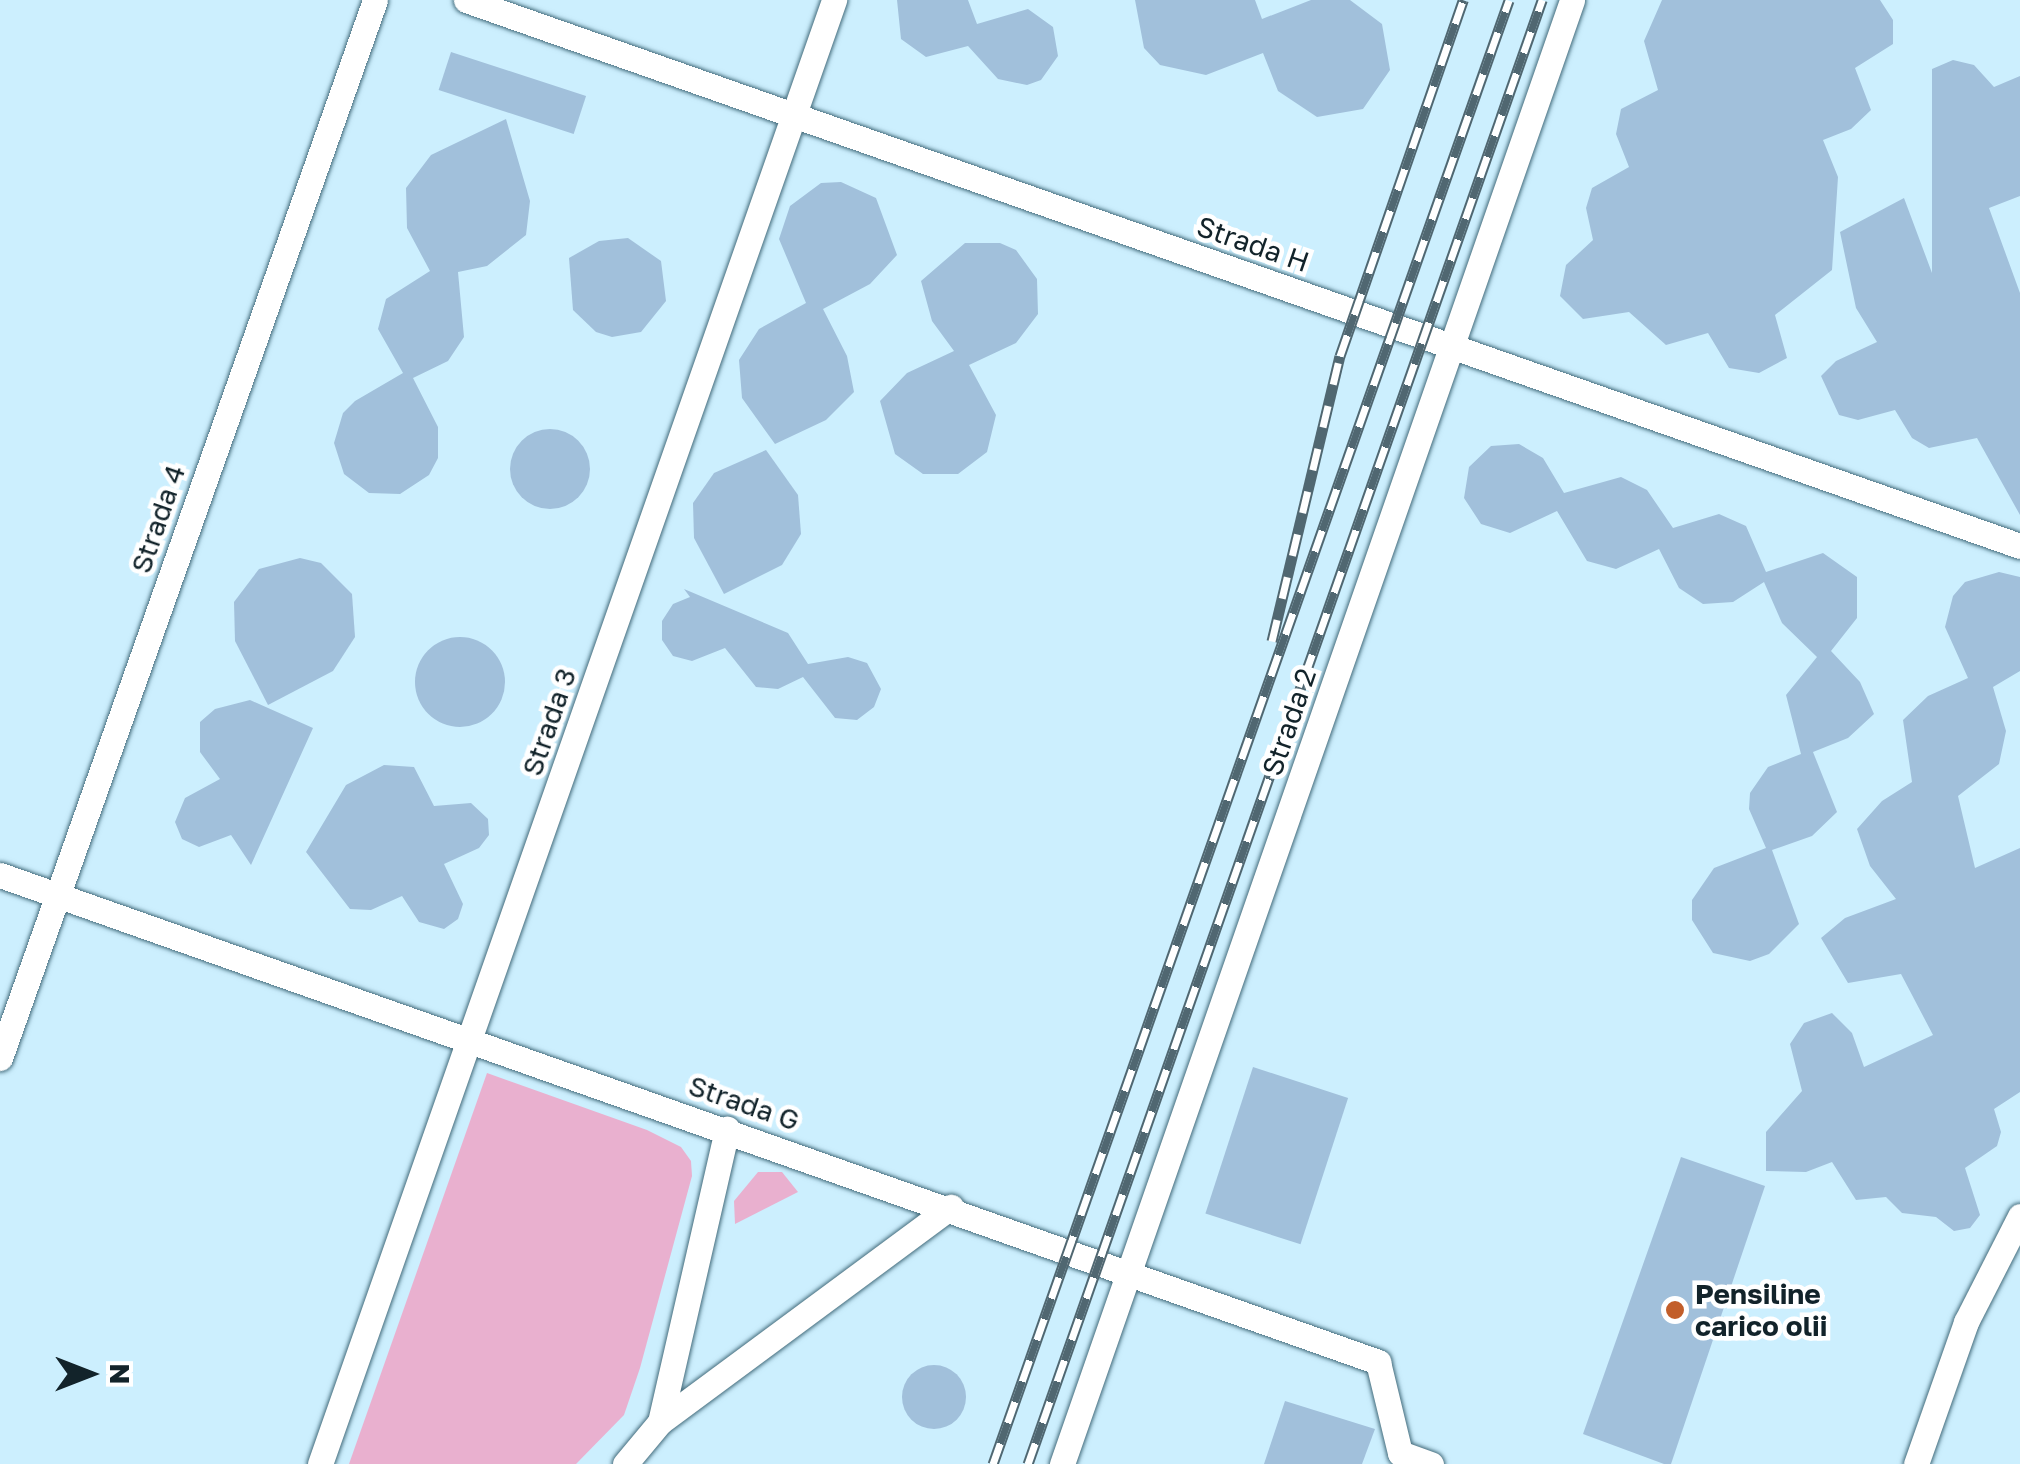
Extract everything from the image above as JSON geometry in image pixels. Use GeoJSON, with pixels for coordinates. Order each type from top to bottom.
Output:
{"type":"FeatureCollection","features":[{"type":"Feature","properties":{"kind":"lane","name":"Strada 4"},"geometry":{"type":"LineString","coordinates":[[0,1058],[375,0]]}},
{"type":"Feature","properties":{"kind":"lane","name":"Strada H"},"geometry":{"type":"LineString","coordinates":[[466,0],[2020,546]]}},
{"type":"Feature","properties":{"kind":"lane","name":"Strada 3"},"geometry":{"type":"LineString","coordinates":[[320,1464],[834,0]]}},
{"type":"Feature","properties":{"kind":"lane","name":"Strada 2"},"geometry":{"type":"LineString","coordinates":[[1062,1464],[1572,0]]}},
{"type":"Feature","properties":{"kind":"lane","name":"Strada G"},"geometry":{"type":"LineString","coordinates":[[0,875],[951,1207],[1378,1362],[1398,1458]]}},
{"type":"Feature","properties":{"kind":"lane"},"geometry":{"type":"LineString","coordinates":[[660,1422],[726,1129]]}},
{"type":"Feature","properties":{"kind":"lane"},"geometry":{"type":"LineString","coordinates":[[625,1464],[660,1422],[951,1207]]}},
{"type":"Feature","properties":{"kind":"lane"},"geometry":{"type":"LineString","coordinates":[[1916,1464],[1966,1322],[2020,1216]]}},
{"type":"Feature","properties":{"kind":"lane"},"geometry":{"type":"LineString","coordinates":[[1398,1458],[1431,1464]]}},
{"type":"Feature","properties":{"kind":"shaded area"},"geometry":{"type":"Polygon","coordinates":[[[487,1073],[647,1130],[681,1147],[691,1161],[692,1176],[624,1415],[576,1464],[349,1464],[487,1073]]]}},
{"type":"Feature","properties":{"kind":"shaded area"},"geometry":{"type":"Polygon","coordinates":[[[758,1172],[782,1172],[798,1192],[735,1224],[734,1201],[758,1172]]]}},
{"type":"Feature","properties":{"kind":"building"},"geometry":{"type":"Polygon","coordinates":[[[897,0],[968,0],[977,24],[1028,9],[1053,27],[1058,56],[1041,80],[1027,85],[998,79],[968,46],[926,57],[901,39],[897,0]]]}},
{"type":"Feature","properties":{"kind":"building"},"geometry":{"type":"Polygon","coordinates":[[[1135,0],[1255,0],[1262,19],[1311,0],[1350,0],[1382,24],[1390,70],[1363,109],[1317,117],[1278,91],[1263,53],[1206,75],[1160,65],[1144,48],[1135,0]]]}},
{"type":"Feature","properties":{"kind":"building"},"geometry":{"type":"Polygon","coordinates":[[[1662,0],[1880,0],[1893,20],[1893,44],[1855,68],[1871,110],[1851,129],[1823,140],[1838,177],[1832,270],[1775,315],[1787,358],[1759,373],[1729,368],[1708,333],[1666,345],[1629,312],[1583,319],[1560,296],[1566,265],[1593,240],[1586,208],[1592,188],[1629,167],[1616,134],[1621,109],[1658,90],[1644,41],[1662,0]]]}},
{"type":"Feature","properties":{"kind":"building"},"geometry":{"type":"Polygon","coordinates":[[[451,52],[586,96],[574,134],[439,90],[451,52]]]}},
{"type":"Feature","properties":{"kind":"building"},"geometry":{"type":"Polygon","coordinates":[[[1953,60],[1974,65],[1994,87],[2020,76],[2020,196],[1989,208],[2020,293],[2020,515],[1977,438],[1929,448],[1912,438],[1895,410],[1858,420],[1839,415],[1821,376],[1836,361],[1877,342],[1856,308],[1840,232],[1904,198],[1932,273],[1932,69],[1953,60]]]}},
{"type":"Feature","properties":{"kind":"building"},"geometry":{"type":"Polygon","coordinates":[[[506,119],[530,201],[526,235],[487,266],[458,272],[464,337],[448,361],[413,378],[438,427],[438,458],[429,475],[400,494],[369,493],[344,474],[334,443],[343,413],[355,401],[403,373],[378,329],[386,299],[430,271],[407,228],[406,188],[431,155],[506,119]]]}},
{"type":"Feature","properties":{"kind":"building"},"geometry":{"type":"Polygon","coordinates":[[[841,182],[876,198],[897,255],[870,284],[823,309],[847,356],[854,392],[826,420],[775,444],[742,398],[739,360],[759,329],[806,303],[779,239],[790,206],[821,183],[841,182]]]}},
{"type":"Feature","properties":{"kind":"building"},"geometry":{"type":"Polygon","coordinates":[[[628,238],[661,261],[666,301],[641,332],[612,337],[596,332],[573,310],[569,258],[599,241],[628,238]]]}},
{"type":"Feature","properties":{"kind":"building"},"geometry":{"type":"Polygon","coordinates":[[[965,243],[1000,243],[1016,250],[1037,279],[1038,314],[1016,343],[969,365],[996,415],[987,452],[958,474],[923,474],[895,454],[880,401],[907,373],[954,351],[932,321],[921,281],[965,243]]]}},
{"type":"Feature","properties":{"kind":"building"},"geometry":{"type":"Polygon","coordinates":[[[550,429],[565,432],[578,441],[587,454],[587,484],[578,497],[565,506],[550,509],[535,506],[522,497],[513,484],[510,469],[513,454],[522,441],[535,432],[550,429]]]}},
{"type":"Feature","properties":{"kind":"building"},"geometry":{"type":"Polygon","coordinates":[[[1519,444],[1543,458],[1564,493],[1621,477],[1647,490],[1673,528],[1719,514],[1746,526],[1766,572],[1823,553],[1857,577],[1857,618],[1831,651],[1860,682],[1874,714],[1848,738],[1813,752],[1837,812],[1812,836],[1772,850],[1799,924],[1769,954],[1750,961],[1713,953],[1692,920],[1692,900],[1714,868],[1766,848],[1749,809],[1750,793],[1768,767],[1801,754],[1786,695],[1817,657],[1782,623],[1764,582],[1733,602],[1703,604],[1679,588],[1659,549],[1616,569],[1587,561],[1557,511],[1510,533],[1481,524],[1464,498],[1469,467],[1491,446],[1519,444]]]}},
{"type":"Feature","properties":{"kind":"building"},"geometry":{"type":"Polygon","coordinates":[[[766,450],[798,495],[801,534],[782,565],[724,594],[694,538],[693,503],[714,473],[766,450]]]}},
{"type":"Feature","properties":{"kind":"building"},"geometry":{"type":"Polygon","coordinates":[[[300,558],[321,563],[352,594],[355,637],[333,671],[268,705],[235,641],[234,602],[259,569],[300,558]]]}},
{"type":"Feature","properties":{"kind":"building"},"geometry":{"type":"Polygon","coordinates":[[[1999,572],[2020,577],[2020,671],[1993,687],[2006,731],[1999,764],[1958,796],[1975,868],[2020,848],[2020,1092],[1994,1109],[2001,1132],[1997,1146],[1965,1168],[1980,1215],[1970,1228],[1954,1231],[1936,1217],[1902,1213],[1886,1197],[1856,1200],[1832,1162],[1806,1172],[1766,1171],[1766,1132],[1802,1091],[1790,1044],[1804,1023],[1832,1013],[1852,1033],[1864,1067],[1933,1035],[1901,974],[1848,983],[1821,938],[1845,918],[1896,899],[1870,866],[1857,829],[1882,801],[1912,782],[1903,720],[1928,696],[1968,678],[1945,627],[1953,596],[1965,582],[1999,572]]]}},
{"type":"Feature","properties":{"kind":"building"},"geometry":{"type":"Polygon","coordinates":[[[684,589],[788,633],[808,664],[848,657],[867,663],[881,689],[874,707],[857,720],[835,718],[803,677],[778,689],[756,687],[725,648],[692,661],[673,656],[662,640],[662,621],[673,604],[690,597],[684,589]]]}},
{"type":"Feature","properties":{"kind":"building"},"geometry":{"type":"Polygon","coordinates":[[[460,637],[477,640],[492,650],[502,665],[502,699],[492,714],[477,724],[460,727],[443,724],[428,714],[418,699],[415,682],[418,665],[428,650],[443,640],[460,637]]]}},
{"type":"Feature","properties":{"kind":"building"},"geometry":{"type":"Polygon","coordinates":[[[250,700],[313,728],[251,865],[231,835],[199,847],[182,839],[175,822],[185,798],[220,779],[200,752],[200,722],[215,709],[250,700]]]}},
{"type":"Feature","properties":{"kind":"building"},"geometry":{"type":"Polygon","coordinates":[[[384,765],[414,767],[434,806],[471,803],[488,819],[489,835],[479,848],[444,864],[463,904],[458,919],[444,929],[419,922],[402,896],[371,910],[350,909],[306,852],[346,785],[384,765]]]}},
{"type":"Feature","properties":{"kind":"building"},"geometry":{"type":"Polygon","coordinates":[[[1253,1067],[1348,1098],[1301,1244],[1205,1213],[1253,1067]]]}},
{"type":"Feature","properties":{"kind":"building","name":"Pensiline carico olii"},"geometry":{"type":"Polygon","coordinates":[[[1681,1157],[1765,1186],[1671,1464],[1664,1464],[1583,1434],[1681,1157]]]}},
{"type":"Feature","properties":{"kind":"building"},"geometry":{"type":"Polygon","coordinates":[[[934,1365],[956,1375],[966,1397],[956,1419],[934,1429],[912,1419],[902,1397],[912,1375],[934,1365]]]}},
{"type":"Feature","properties":{"kind":"building"},"geometry":{"type":"Polygon","coordinates":[[[1285,1401],[1375,1429],[1362,1464],[1264,1464],[1285,1401]]]}},
{"type":"Feature","properties":{"kind":"railway"},"geometry":{"type":"LineString","coordinates":[[1272,641],[1340,356],[1463,0]]}},
{"type":"Feature","properties":{"kind":"railway"},"geometry":{"type":"LineString","coordinates":[[993,1464],[1509,0]]}},
{"type":"Feature","properties":{"kind":"railway"},"geometry":{"type":"LineString","coordinates":[[1028,1464],[1542,0]]}},
{"type":"Feature","properties":{"kind":"place","name":"Pensiline carico olii"},"geometry":{"type":"Point","coordinates":[1675,1310]}}]}
